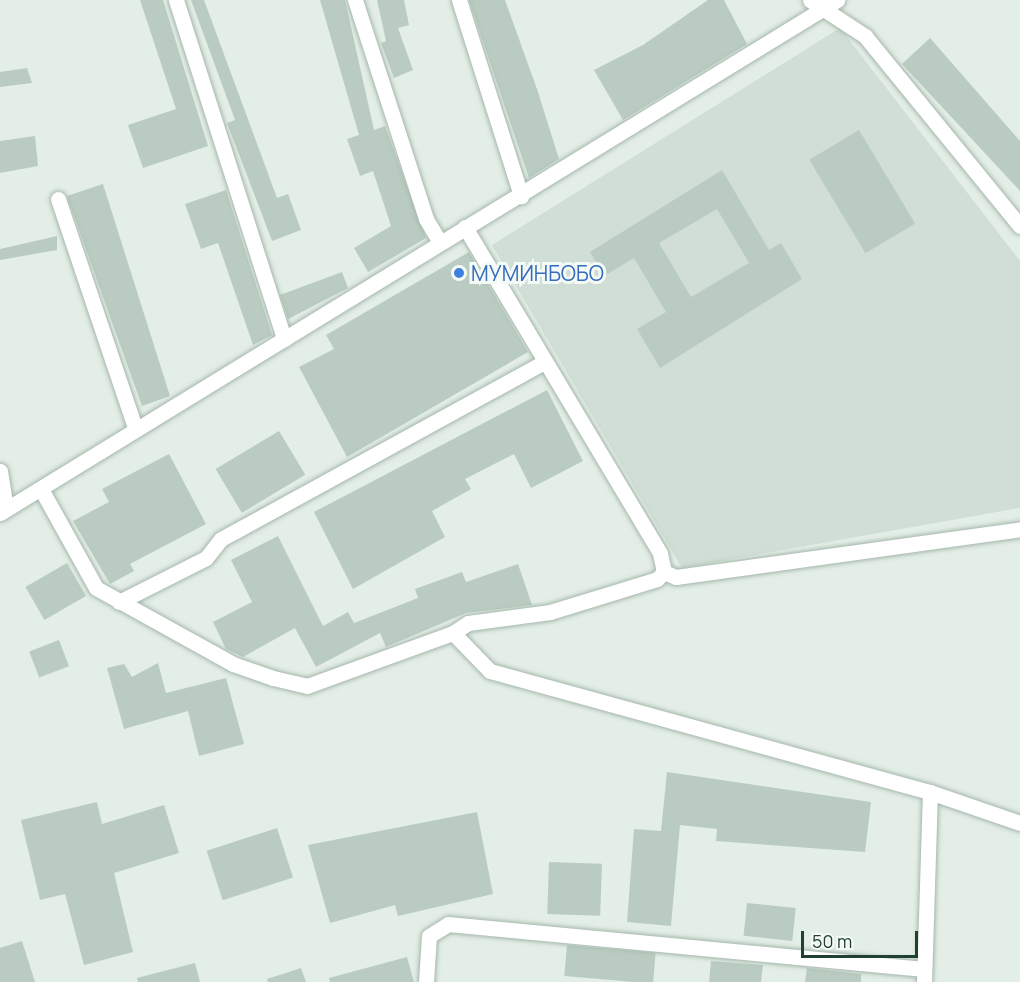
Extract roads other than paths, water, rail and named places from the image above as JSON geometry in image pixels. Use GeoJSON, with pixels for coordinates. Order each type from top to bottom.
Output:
{"type":"FeatureCollection","features":[{"type":"Feature","properties":{"kind":"street"},"geometry":{"type":"LineString","coordinates":[[176,0],[284,339]]}},
{"type":"Feature","properties":{"kind":"street"},"geometry":{"type":"LineString","coordinates":[[355,0],[426,219],[439,241]]}},
{"type":"Feature","properties":{"kind":"street"},"geometry":{"type":"LineString","coordinates":[[459,0],[521,196]]}},
{"type":"Feature","properties":{"kind":"street"},"geometry":{"type":"LineString","coordinates":[[0,471],[3,511],[439,241],[521,196],[815,5],[837,0]]}},
{"type":"Feature","properties":{"kind":"street"},"geometry":{"type":"LineString","coordinates":[[815,5],[865,36],[1020,226]]}},
{"type":"Feature","properties":{"kind":"street"},"geometry":{"type":"LineString","coordinates":[[58,199],[135,428]]}},
{"type":"Feature","properties":{"kind":"street"},"geometry":{"type":"LineString","coordinates":[[465,227],[660,553],[664,572]]}},
{"type":"Feature","properties":{"kind":"street"},"geometry":{"type":"LineString","coordinates":[[119,602],[206,558],[221,539],[544,362]]}},
{"type":"Feature","properties":{"kind":"street"},"geometry":{"type":"LineString","coordinates":[[41,489],[79,565],[96,588],[233,664],[307,686],[453,633],[468,623],[550,612],[657,579],[664,572]]}},
{"type":"Feature","properties":{"kind":"street"},"geometry":{"type":"LineString","coordinates":[[664,572],[676,577],[1020,529]]}},
{"type":"Feature","properties":{"kind":"street"},"geometry":{"type":"LineString","coordinates":[[453,633],[489,671],[930,792],[1020,823]]}},
{"type":"Feature","properties":{"kind":"street"},"geometry":{"type":"LineString","coordinates":[[426,982],[429,936],[448,924],[924,976],[930,792]]}},
{"type":"Feature","properties":{"kind":"place","name":"МУМИНБОБО"},"geometry":{"type":"Point","coordinates":[459,273]}}]}
